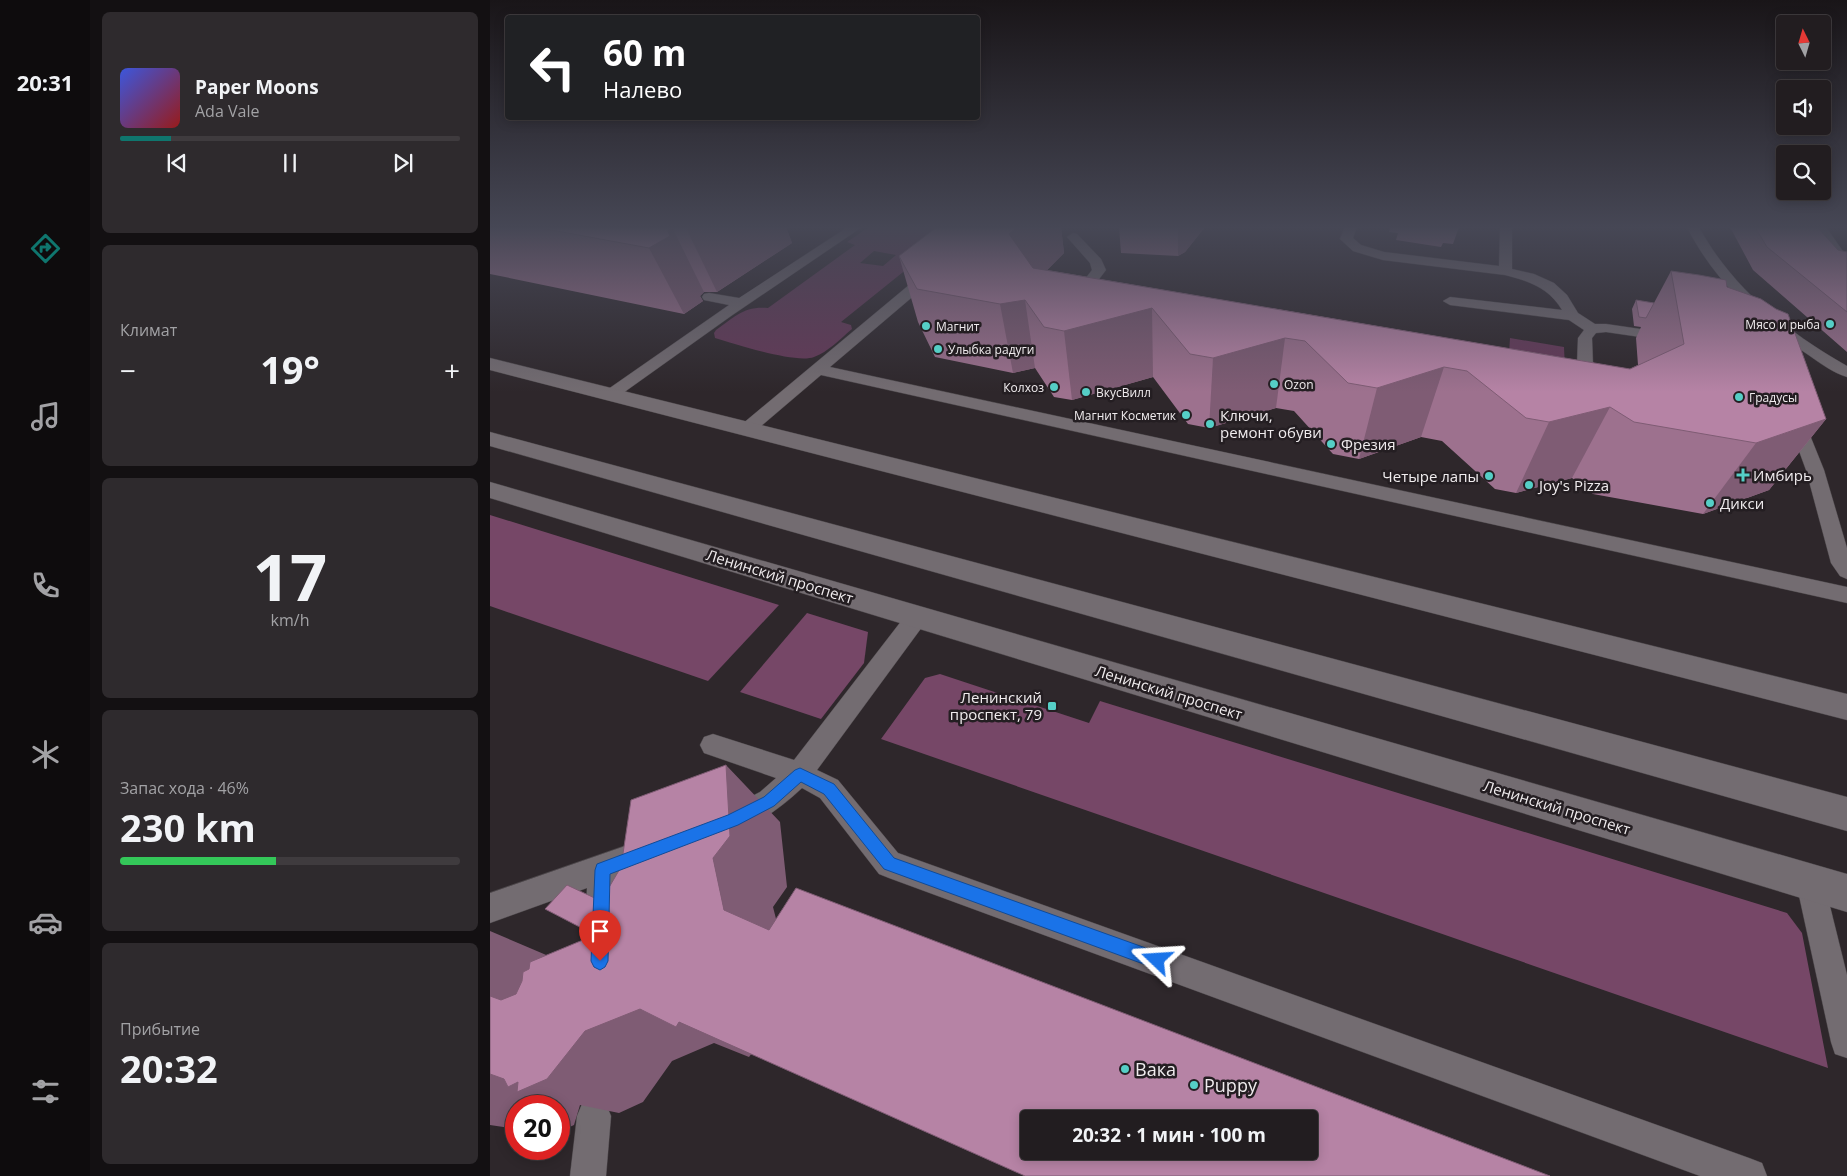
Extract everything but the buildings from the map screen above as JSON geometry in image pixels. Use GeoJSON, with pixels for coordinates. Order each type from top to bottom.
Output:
{"type":"FeatureCollection","features":[{"type":"Feature","properties":{"kind":"main road"},"geometry":{"type":"LineString","coordinates":[[490,364],[1847,707]]}},
{"type":"Feature","properties":{"kind":"main road"},"geometry":{"type":"LineString","coordinates":[[490,439],[1847,814]]}},
{"type":"Feature","properties":{"kind":"main road","name":"Ленинский проспект"},"geometry":{"type":"LineString","coordinates":[[490,490],[1847,893]]}},
{"type":"Feature","properties":{"kind":"lane"},"geometry":{"type":"LineString","coordinates":[[610,395],[774,282]]}},
{"type":"Feature","properties":{"kind":"lane"},"geometry":{"type":"LineString","coordinates":[[746,429],[922,282]]}},
{"type":"Feature","properties":{"kind":"lane"},"geometry":{"type":"LineString","coordinates":[[1092,308],[1083,302],[1079,296],[1096,282]]}},
{"type":"Feature","properties":{"kind":"lane"},"geometry":{"type":"LineString","coordinates":[[1540,282],[1549,286],[1562,298],[1573,316],[1592,329],[1606,328],[1662,336],[1688,342]]}},
{"type":"Feature","properties":{"kind":"lane"},"geometry":{"type":"LineString","coordinates":[[1730,282],[1753,304],[1828,362],[1847,372]]}},
{"type":"Feature","properties":{"kind":"lane"},"geometry":{"type":"LineString","coordinates":[[710,297],[742,303]]}},
{"type":"Feature","properties":{"kind":"lane"},"geometry":{"type":"LineString","coordinates":[[1450,301],[1573,316]]}},
{"type":"Feature","properties":{"kind":"lane"},"geometry":{"type":"LineString","coordinates":[[1557,386],[1566,384],[1585,365],[1585,338],[1592,329]]}},
{"type":"Feature","properties":{"kind":"lane"},"geometry":{"type":"LineString","coordinates":[[816,369],[1847,595]]}},
{"type":"Feature","properties":{"kind":"lane"},"geometry":{"type":"LineString","coordinates":[[1789,402],[1815,470],[1841,563],[1847,571]]}},
{"type":"Feature","properties":{"kind":"lane"},"geometry":{"type":"LineString","coordinates":[[714,827],[769,801],[800,774],[917,617]]}},
{"type":"Feature","properties":{"kind":"lane"},"geometry":{"type":"LineString","coordinates":[[713,745],[800,774],[829,789],[889,864],[1749,1176]]}},
{"type":"Feature","properties":{"kind":"lane"},"geometry":{"type":"LineString","coordinates":[[490,908],[602,870],[667,845]]}},
{"type":"Feature","properties":{"kind":"lane"},"geometry":{"type":"LineString","coordinates":[[600,958],[602,870]]}},
{"type":"Feature","properties":{"kind":"lane"},"geometry":{"type":"LineString","coordinates":[[1810,882],[1847,1042]]}},
{"type":"Feature","properties":{"kind":"lane"},"geometry":{"type":"LineString","coordinates":[[588,1176],[594,1116]]}},
{"type":"Feature","properties":{"kind":"shaded area"},"geometry":{"type":"Polygon","coordinates":[[[804,282],[891,282],[841,322],[851,325],[852,329],[829,349],[814,357],[794,358],[780,356],[715,338],[714,333],[716,330],[740,313],[752,309],[768,308],[804,282]]]}},
{"type":"Feature","properties":{"kind":"shaded area"},"geometry":{"type":"Polygon","coordinates":[[[1510,338],[1564,347],[1565,369],[1508,371],[1510,338]]]}},
{"type":"Feature","properties":{"kind":"shaded area"},"geometry":{"type":"Polygon","coordinates":[[[490,515],[779,605],[708,681],[490,606],[490,515]]]}},
{"type":"Feature","properties":{"kind":"shaded area"},"geometry":{"type":"Polygon","coordinates":[[[807,613],[868,632],[864,663],[821,719],[740,692],[807,613]]]}},
{"type":"Feature","properties":{"kind":"shaded area"},"geometry":{"type":"Polygon","coordinates":[[[940,674],[1089,723],[1100,701],[1787,913],[1802,933],[1828,1068],[881,739],[925,678],[940,674]]]}},
{"type":"Feature","properties":{"kind":"place","name":"Мясо и рыба"},"geometry":{"type":"Point","coordinates":[1830,324]}},
{"type":"Feature","properties":{"kind":"place","name":"Магнит"},"geometry":{"type":"Point","coordinates":[926,326]}},
{"type":"Feature","properties":{"kind":"place","name":"Улыбка радуги"},"geometry":{"type":"Point","coordinates":[938,349]}},
{"type":"Feature","properties":{"kind":"place","name":"Ozon"},"geometry":{"type":"Point","coordinates":[1274,384]}},
{"type":"Feature","properties":{"kind":"place","name":"Колхоз"},"geometry":{"type":"Point","coordinates":[1054,387]}},
{"type":"Feature","properties":{"kind":"place","name":"ВкусВилл"},"geometry":{"type":"Point","coordinates":[1086,392]}},
{"type":"Feature","properties":{"kind":"place","name":"Градусы"},"geometry":{"type":"Point","coordinates":[1739,397]}},
{"type":"Feature","properties":{"kind":"place","name":"Магнит Косметик"},"geometry":{"type":"Point","coordinates":[1186,415]}},
{"type":"Feature","properties":{"kind":"place","name":"Ключи, ремонт обуви"},"geometry":{"type":"Point","coordinates":[1210,424]}},
{"type":"Feature","properties":{"kind":"place","name":"Фрезия"},"geometry":{"type":"Point","coordinates":[1331,444]}},
{"type":"Feature","properties":{"kind":"place","name":"Имбирь"},"geometry":{"type":"Point","coordinates":[1743,475]}},
{"type":"Feature","properties":{"kind":"place","name":"Четыре лапы"},"geometry":{"type":"Point","coordinates":[1489,476]}},
{"type":"Feature","properties":{"kind":"place","name":"Joy's Pizza"},"geometry":{"type":"Point","coordinates":[1529,485]}},
{"type":"Feature","properties":{"kind":"place","name":"Дикси"},"geometry":{"type":"Point","coordinates":[1710,503]}},
{"type":"Feature","properties":{"kind":"place","name":"Ленинский проспект, 79"},"geometry":{"type":"Point","coordinates":[1052,706]}},
{"type":"Feature","properties":{"kind":"place","name":"Вака"},"geometry":{"type":"Point","coordinates":[1125,1069]}},
{"type":"Feature","properties":{"kind":"place","name":"Puppy"},"geometry":{"type":"Point","coordinates":[1194,1085]}},
{"type":"Feature","properties":{"kind":"route"},"geometry":{"type":"LineString","coordinates":[[600,961],[602,870],[732,820],[769,801],[800,774],[829,789],[889,864],[1157,960]]}}]}
